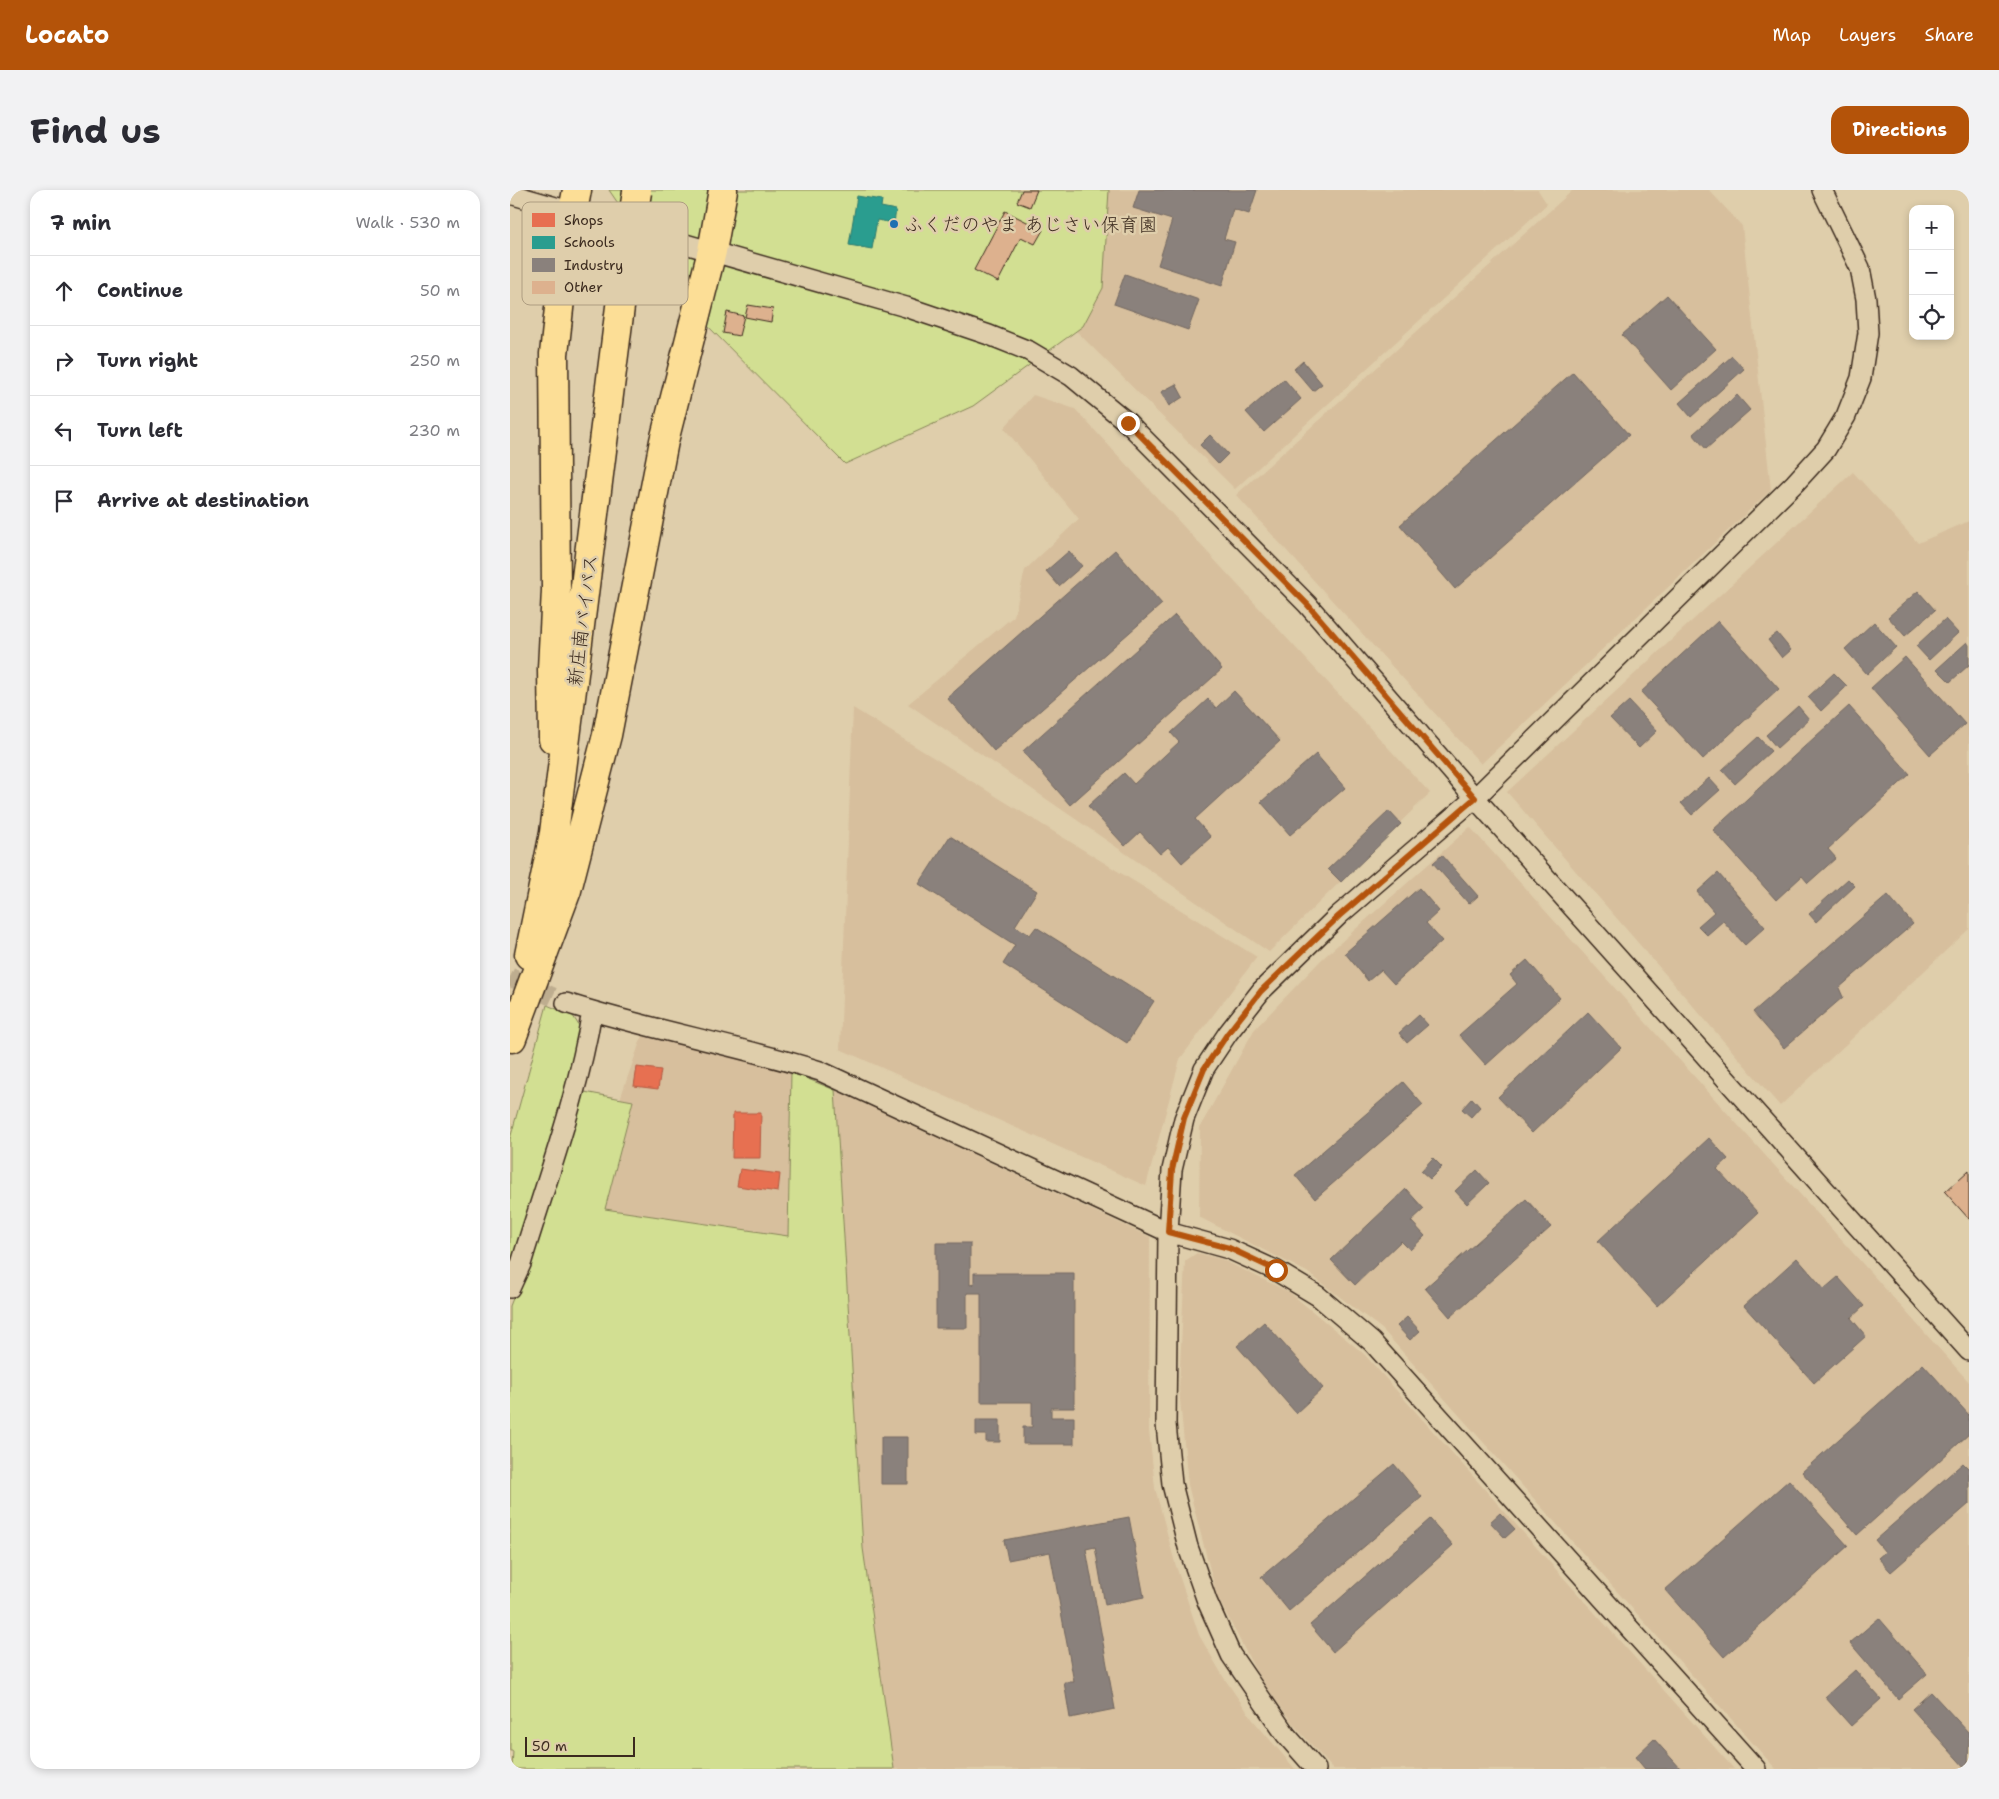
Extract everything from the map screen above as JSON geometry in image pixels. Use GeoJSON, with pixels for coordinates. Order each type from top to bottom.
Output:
{"type":"FeatureCollection","features":[{"type":"Feature","properties":{"kind":"highway"},"geometry":{"type":"LineString","coordinates":[[511,1042],[568,890],[607,735],[664,441],[712,251],[723,190]]}},
{"type":"Feature","properties":{"kind":"highway"},"geometry":{"type":"LineString","coordinates":[[554,832],[552,669],[556,590],[554,354],[559,305]]}},
{"type":"Feature","properties":{"kind":"highway","name":"新庄南バイパス"},"geometry":{"type":"LineString","coordinates":[[511,1042],[554,832],[620,305]]}},
{"type":"Feature","properties":{"kind":"street"},"geometry":{"type":"LineString","coordinates":[[1316,1769],[1286,1734],[1231,1655],[1207,1601],[1188,1547],[1172,1484],[1166,1424],[1168,1232],[1172,1170],[1184,1118],[1204,1069],[1228,1033],[1261,991],[1339,916],[1475,798],[1795,483],[1826,449],[1846,416],[1861,378],[1868,333],[1866,299],[1860,268],[1822,190]]}},
{"type":"Feature","properties":{"kind":"street"},"geometry":{"type":"LineString","coordinates":[[510,194],[574,201]]}},
{"type":"Feature","properties":{"kind":"street"},"geometry":{"type":"LineString","coordinates":[[688,242],[712,251],[906,307],[989,334],[1029,351],[1071,376],[1128,423],[1307,604],[1475,798],[1969,1352]]}},
{"type":"Feature","properties":{"kind":"street"},"geometry":{"type":"LineString","coordinates":[[566,1003],[786,1060],[820,1071],[1168,1232],[1229,1248],[1276,1270],[1318,1296],[1372,1342],[1756,1769]]}},
{"type":"Feature","properties":{"kind":"street"},"geometry":{"type":"LineString","coordinates":[[510,1288],[520,1264],[568,1109],[588,1034],[592,1011]]}},
{"type":"Feature","properties":{"kind":"shaded area"},"geometry":{"type":"Polygon","coordinates":[[[1082,190],[1538,190],[1547,204],[1235,489],[1047,302],[1082,190]]]}},
{"type":"Feature","properties":{"kind":"shaded area"},"geometry":{"type":"Polygon","coordinates":[[[1573,190],[1709,190],[1742,226],[1771,490],[1481,764],[1236,495],[1573,190]]]}},
{"type":"Feature","properties":{"kind":"shaded area"},"geometry":{"type":"Polygon","coordinates":[[[1033,395],[1075,409],[1430,793],[1269,952],[908,704],[1014,616],[1025,570],[1079,519],[1004,428],[1033,395]]]}},
{"type":"Feature","properties":{"kind":"shaded area"},"geometry":{"type":"Polygon","coordinates":[[[1853,472],[1918,543],[1969,521],[1969,929],[1780,1106],[1507,792],[1853,472]]]}},
{"type":"Feature","properties":{"kind":"shaded area"},"geometry":{"type":"Polygon","coordinates":[[[853,708],[1257,957],[1180,1059],[1146,1186],[840,1049],[853,708]]]}},
{"type":"Feature","properties":{"kind":"shaded area"},"geometry":{"type":"Polygon","coordinates":[[[1470,827],[1969,1382],[1969,1769],[1776,1769],[1382,1329],[1307,1272],[1199,1217],[1200,1127],[1254,1030],[1321,960],[1470,827]]]}},
{"type":"Feature","properties":{"kind":"shaded area"},"geometry":{"type":"Polygon","coordinates":[[[642,1036],[791,1072],[788,1236],[604,1209],[633,1101],[620,1099],[642,1036]]]}},
{"type":"Feature","properties":{"kind":"shaded area"},"geometry":{"type":"Polygon","coordinates":[[[835,1090],[1150,1237],[1149,1430],[1155,1488],[1175,1563],[1199,1635],[1224,1678],[1253,1720],[1295,1769],[894,1769],[863,1548],[835,1090]]]}},
{"type":"Feature","properties":{"kind":"shaded area"},"geometry":{"type":"Polygon","coordinates":[[[1197,1253],[1221,1259],[1289,1292],[1364,1354],[1734,1769],[1333,1769],[1293,1724],[1257,1673],[1217,1596],[1188,1485],[1179,1389],[1185,1261],[1197,1253]]]}},
{"type":"Feature","properties":{"kind":"green space"},"geometry":{"type":"Polygon","coordinates":[[[609,190],[1109,190],[1103,288],[1083,326],[973,406],[845,464],[687,305],[688,202],[617,202],[609,190]]]}},
{"type":"Feature","properties":{"kind":"green space"},"geometry":{"type":"Polygon","coordinates":[[[547,1005],[573,1016],[581,1029],[573,1068],[510,1271],[510,1139],[547,1005]]]}},
{"type":"Feature","properties":{"kind":"green space"},"geometry":{"type":"Polygon","coordinates":[[[791,1072],[835,1090],[863,1548],[894,1769],[512,1769],[513,1751],[510,1751],[510,1306],[533,1247],[579,1091],[633,1101],[605,1209],[788,1236],[791,1072]]]}},
{"type":"Feature","properties":{"kind":"building: Shops"},"geometry":{"type":"Polygon","coordinates":[[[637,1067],[661,1070],[658,1089],[634,1086],[637,1067]]]}},
{"type":"Feature","properties":{"kind":"building: Shops"},"geometry":{"type":"Polygon","coordinates":[[[733,1113],[761,1113],[760,1158],[732,1158],[733,1113]]]}},
{"type":"Feature","properties":{"kind":"building: Shops"},"geometry":{"type":"Polygon","coordinates":[[[740,1169],[780,1174],[778,1192],[737,1186],[740,1169]]]}},
{"type":"Feature","properties":{"kind":"building: Schools"},"geometry":{"type":"Polygon","coordinates":[[[857,196],[882,200],[881,207],[896,210],[894,223],[877,220],[872,249],[849,245],[857,196]]]}},
{"type":"Feature","properties":{"kind":"building: Industry"},"geometry":{"type":"Polygon","coordinates":[[[1139,190],[1257,190],[1249,214],[1233,209],[1224,239],[1235,242],[1222,286],[1158,265],[1172,220],[1133,208],[1139,190]]]}},
{"type":"Feature","properties":{"kind":"building: Industry"},"geometry":{"type":"Polygon","coordinates":[[[1125,274],[1199,300],[1188,330],[1114,304],[1125,274]]]}},
{"type":"Feature","properties":{"kind":"building: Industry"},"geometry":{"type":"Polygon","coordinates":[[[1667,295],[1716,349],[1671,390],[1622,335],[1667,295]]]}},
{"type":"Feature","properties":{"kind":"building: Industry"},"geometry":{"type":"Polygon","coordinates":[[[1732,356],[1744,369],[1691,417],[1679,403],[1732,356]]]}},
{"type":"Feature","properties":{"kind":"building: Industry"},"geometry":{"type":"Polygon","coordinates":[[[1303,361],[1322,384],[1313,391],[1294,369],[1303,361]]]}},
{"type":"Feature","properties":{"kind":"building: Industry"},"geometry":{"type":"Polygon","coordinates":[[[1573,372],[1629,435],[1455,589],[1400,525],[1573,372]]]}},
{"type":"Feature","properties":{"kind":"building: Industry"},"geometry":{"type":"Polygon","coordinates":[[[1284,379],[1301,399],[1264,432],[1246,412],[1284,379]]]}},
{"type":"Feature","properties":{"kind":"building: Industry"},"geometry":{"type":"Polygon","coordinates":[[[1176,384],[1183,397],[1169,406],[1161,392],[1176,384]]]}},
{"type":"Feature","properties":{"kind":"building: Industry"},"geometry":{"type":"Polygon","coordinates":[[[1737,395],[1750,410],[1706,449],[1693,434],[1737,395]]]}},
{"type":"Feature","properties":{"kind":"building: Industry"},"geometry":{"type":"Polygon","coordinates":[[[1210,435],[1228,454],[1218,464],[1200,445],[1210,435]]]}},
{"type":"Feature","properties":{"kind":"building: Industry"},"geometry":{"type":"Polygon","coordinates":[[[1115,550],[1162,604],[994,751],[947,698],[1115,550]]]}},
{"type":"Feature","properties":{"kind":"building: Industry"},"geometry":{"type":"Polygon","coordinates":[[[1069,551],[1082,566],[1059,586],[1046,571],[1069,551]]]}},
{"type":"Feature","properties":{"kind":"building: Industry"},"geometry":{"type":"Polygon","coordinates":[[[1918,591],[1935,610],[1905,636],[1888,617],[1918,591]]]}},
{"type":"Feature","properties":{"kind":"building: Industry"},"geometry":{"type":"Polygon","coordinates":[[[1175,615],[1222,669],[1070,805],[1023,751],[1175,615]]]}},
{"type":"Feature","properties":{"kind":"building: Industry"},"geometry":{"type":"Polygon","coordinates":[[[1945,619],[1958,633],[1929,660],[1916,646],[1945,619]]]}},
{"type":"Feature","properties":{"kind":"building: Industry"},"geometry":{"type":"Polygon","coordinates":[[[1718,621],[1779,689],[1703,759],[1641,692],[1718,621]]]}},
{"type":"Feature","properties":{"kind":"building: Industry"},"geometry":{"type":"Polygon","coordinates":[[[1874,622],[1896,647],[1867,674],[1845,649],[1874,622]]]}},
{"type":"Feature","properties":{"kind":"building: Industry"},"geometry":{"type":"Polygon","coordinates":[[[1777,633],[1791,650],[1782,658],[1768,640],[1777,633]]]}},
{"type":"Feature","properties":{"kind":"building: Industry"},"geometry":{"type":"Polygon","coordinates":[[[1967,642],[1969,645],[1969,665],[1950,682],[1937,669],[1967,642]]]}},
{"type":"Feature","properties":{"kind":"building: Industry"},"geometry":{"type":"Polygon","coordinates":[[[1905,657],[1965,724],[1930,755],[1871,688],[1905,657]]]}},
{"type":"Feature","properties":{"kind":"building: Industry"},"geometry":{"type":"Polygon","coordinates":[[[1834,673],[1847,686],[1821,711],[1808,697],[1834,673]]]}},
{"type":"Feature","properties":{"kind":"building: Industry"},"geometry":{"type":"Polygon","coordinates":[[[1234,691],[1280,741],[1195,819],[1211,837],[1182,863],[1168,847],[1160,854],[1140,832],[1125,846],[1088,806],[1124,773],[1134,784],[1179,742],[1171,733],[1208,699],[1216,708],[1234,691]]]}},
{"type":"Feature","properties":{"kind":"building: Industry"},"geometry":{"type":"Polygon","coordinates":[[[1629,701],[1657,731],[1639,748],[1610,718],[1629,701]]]}},
{"type":"Feature","properties":{"kind":"building: Industry"},"geometry":{"type":"Polygon","coordinates":[[[1798,706],[1809,719],[1777,748],[1766,735],[1798,706]]]}},
{"type":"Feature","properties":{"kind":"building: Industry"},"geometry":{"type":"Polygon","coordinates":[[[1849,706],[1910,774],[1828,849],[1836,858],[1808,883],[1802,876],[1776,900],[1713,830],[1849,706]]]}},
{"type":"Feature","properties":{"kind":"building: Industry"},"geometry":{"type":"Polygon","coordinates":[[[1758,737],[1771,751],[1735,784],[1722,770],[1758,737]]]}},
{"type":"Feature","properties":{"kind":"building: Industry"},"geometry":{"type":"Polygon","coordinates":[[[1316,754],[1345,788],[1290,835],[1261,802],[1316,754]]]}},
{"type":"Feature","properties":{"kind":"building: Industry"},"geometry":{"type":"Polygon","coordinates":[[[1709,778],[1720,790],[1692,815],[1681,803],[1709,778]]]}},
{"type":"Feature","properties":{"kind":"building: Industry"},"geometry":{"type":"Polygon","coordinates":[[[1389,811],[1401,824],[1341,882],[1328,869],[1389,811]]]}},
{"type":"Feature","properties":{"kind":"building: Industry"},"geometry":{"type":"Polygon","coordinates":[[[950,836],[1037,891],[1015,926],[1030,935],[1036,927],[1154,1001],[1127,1043],[1003,964],[1015,945],[919,884],[950,836]]]}},
{"type":"Feature","properties":{"kind":"building: Industry"},"geometry":{"type":"Polygon","coordinates":[[[1442,855],[1478,896],[1469,904],[1433,863],[1442,855]]]}},
{"type":"Feature","properties":{"kind":"building: Industry"},"geometry":{"type":"Polygon","coordinates":[[[1718,873],[1765,927],[1745,945],[1723,921],[1707,935],[1698,926],[1714,912],[1697,892],[1718,873]]]}},
{"type":"Feature","properties":{"kind":"building: Industry"},"geometry":{"type":"Polygon","coordinates":[[[1848,879],[1855,886],[1816,922],[1809,914],[1848,879]]]}},
{"type":"Feature","properties":{"kind":"building: Industry"},"geometry":{"type":"Polygon","coordinates":[[[1419,888],[1439,911],[1426,923],[1442,941],[1394,984],[1381,970],[1368,981],[1345,953],[1419,888]]]}},
{"type":"Feature","properties":{"kind":"building: Industry"},"geometry":{"type":"Polygon","coordinates":[[[1888,895],[1913,924],[1839,988],[1843,997],[1784,1048],[1753,1012],[1888,895]]]}},
{"type":"Feature","properties":{"kind":"building: Industry"},"geometry":{"type":"Polygon","coordinates":[[[1527,960],[1560,998],[1486,1065],[1459,1035],[1517,984],[1510,975],[1527,960]]]}},
{"type":"Feature","properties":{"kind":"building: Industry"},"geometry":{"type":"Polygon","coordinates":[[[1588,1012],[1621,1048],[1532,1133],[1498,1097],[1588,1012]]]}},
{"type":"Feature","properties":{"kind":"building: Industry"},"geometry":{"type":"Polygon","coordinates":[[[1419,1015],[1428,1025],[1407,1043],[1399,1033],[1419,1015]]]}},
{"type":"Feature","properties":{"kind":"building: Industry"},"geometry":{"type":"Polygon","coordinates":[[[1403,1082],[1423,1105],[1315,1199],[1295,1175],[1403,1082]]]}},
{"type":"Feature","properties":{"kind":"building: Industry"},"geometry":{"type":"Polygon","coordinates":[[[1472,1098],[1480,1107],[1471,1117],[1462,1109],[1472,1098]]]}},
{"type":"Feature","properties":{"kind":"building: Industry"},"geometry":{"type":"Polygon","coordinates":[[[1709,1138],[1728,1159],[1717,1169],[1758,1213],[1657,1306],[1598,1241],[1709,1138]]]}},
{"type":"Feature","properties":{"kind":"building: Industry"},"geometry":{"type":"Polygon","coordinates":[[[1433,1158],[1442,1167],[1430,1179],[1421,1171],[1433,1158]]]}},
{"type":"Feature","properties":{"kind":"building: Industry"},"geometry":{"type":"Polygon","coordinates":[[[1477,1170],[1489,1183],[1467,1204],[1455,1191],[1477,1170]]]}},
{"type":"Feature","properties":{"kind":"building: Industry"},"geometry":{"type":"Polygon","coordinates":[[[1406,1189],[1424,1209],[1411,1221],[1425,1236],[1410,1250],[1401,1241],[1355,1285],[1331,1260],[1406,1189]]]}},
{"type":"Feature","properties":{"kind":"building: Industry"},"geometry":{"type":"Polygon","coordinates":[[[1526,1199],[1551,1227],[1450,1317],[1425,1288],[1526,1199]]]}},
{"type":"Feature","properties":{"kind":"building: Industry"},"geometry":{"type":"Polygon","coordinates":[[[936,1243],[970,1243],[970,1285],[974,1284],[974,1273],[1074,1273],[1074,1408],[1051,1408],[1051,1417],[1074,1417],[1074,1444],[1023,1444],[1023,1427],[1032,1427],[1032,1402],[981,1402],[981,1293],[967,1293],[967,1328],[936,1328],[936,1243]]]}},
{"type":"Feature","properties":{"kind":"building: Industry"},"geometry":{"type":"Polygon","coordinates":[[[1797,1258],[1824,1289],[1838,1277],[1864,1306],[1851,1318],[1866,1336],[1814,1383],[1744,1306],[1797,1258]]]}},
{"type":"Feature","properties":{"kind":"building: Industry"},"geometry":{"type":"Polygon","coordinates":[[[1407,1317],[1420,1331],[1410,1340],[1397,1326],[1407,1317]]]}},
{"type":"Feature","properties":{"kind":"building: Industry"},"geometry":{"type":"Polygon","coordinates":[[[1264,1322],[1323,1388],[1296,1413],[1237,1346],[1264,1322]]]}},
{"type":"Feature","properties":{"kind":"building: Industry"},"geometry":{"type":"Polygon","coordinates":[[[1923,1364],[1969,1415],[1969,1434],[1857,1535],[1802,1472],[1923,1364]]]}},
{"type":"Feature","properties":{"kind":"building: Industry"},"geometry":{"type":"Polygon","coordinates":[[[976,1420],[1000,1420],[1000,1442],[986,1442],[986,1435],[976,1435],[976,1420]]]}},
{"type":"Feature","properties":{"kind":"building: Industry"},"geometry":{"type":"Polygon","coordinates":[[[881,1437],[908,1437],[908,1484],[881,1484],[881,1437]]]}},
{"type":"Feature","properties":{"kind":"building: Industry"},"geometry":{"type":"Polygon","coordinates":[[[1963,1463],[1969,1469],[1969,1504],[1891,1572],[1878,1558],[1885,1552],[1875,1540],[1963,1463]]]}},
{"type":"Feature","properties":{"kind":"building: Industry"},"geometry":{"type":"Polygon","coordinates":[[[1394,1464],[1422,1497],[1289,1611],[1261,1577],[1394,1464]]]}},
{"type":"Feature","properties":{"kind":"building: Industry"},"geometry":{"type":"Polygon","coordinates":[[[1789,1480],[1848,1546],[1724,1657],[1665,1590],[1789,1480]]]}},
{"type":"Feature","properties":{"kind":"building: Industry"},"geometry":{"type":"Polygon","coordinates":[[[1500,1513],[1515,1529],[1505,1538],[1490,1522],[1500,1513]]]}},
{"type":"Feature","properties":{"kind":"building: Industry"},"geometry":{"type":"Polygon","coordinates":[[[1129,1517],[1144,1597],[1105,1605],[1095,1547],[1086,1549],[1115,1709],[1070,1718],[1064,1682],[1074,1682],[1050,1552],[1008,1560],[1004,1540],[1129,1517]]]}},
{"type":"Feature","properties":{"kind":"building: Industry"},"geometry":{"type":"Polygon","coordinates":[[[1430,1519],[1453,1545],[1333,1652],[1310,1625],[1430,1519]]]}},
{"type":"Feature","properties":{"kind":"building: Industry"},"geometry":{"type":"Polygon","coordinates":[[[1879,1618],[1927,1674],[1898,1699],[1850,1643],[1879,1618]]]}},
{"type":"Feature","properties":{"kind":"building: Industry"},"geometry":{"type":"Polygon","coordinates":[[[1855,1670],[1881,1699],[1851,1726],[1825,1697],[1855,1670]]]}},
{"type":"Feature","properties":{"kind":"building: Industry"},"geometry":{"type":"Polygon","coordinates":[[[1931,1692],[1969,1733],[1968,1769],[1912,1709],[1931,1692]]]}},
{"type":"Feature","properties":{"kind":"building: Industry"},"geometry":{"type":"Polygon","coordinates":[[[1654,1739],[1681,1769],[1645,1769],[1635,1757],[1654,1739]]]}},
{"type":"Feature","properties":{"kind":"building: Other"},"geometry":{"type":"Polygon","coordinates":[[[1022,190],[1037,190],[1030,207],[1017,202],[1022,190]]]}},
{"type":"Feature","properties":{"kind":"building: Other"},"geometry":{"type":"Polygon","coordinates":[[[1005,211],[1043,230],[1035,244],[1021,237],[998,282],[974,270],[1005,211]]]}},
{"type":"Feature","properties":{"kind":"building: Other"},"geometry":{"type":"Polygon","coordinates":[[[748,305],[773,309],[771,322],[745,317],[748,305]]]}},
{"type":"Feature","properties":{"kind":"building: Other"},"geometry":{"type":"Polygon","coordinates":[[[727,312],[744,316],[739,336],[723,333],[727,312]]]}},
{"type":"Feature","properties":{"kind":"building: Other"},"geometry":{"type":"Polygon","coordinates":[[[1969,1170],[1969,1219],[1945,1192],[1969,1170]]]}},
{"type":"Feature","properties":{"kind":"tunnel"},"geometry":{"type":"LineString","coordinates":[[510,977],[566,1003]]}},
{"type":"Feature","properties":{"kind":"place","name":"ふくだのやま あじさい保育園"},"geometry":{"type":"Point","coordinates":[894,224]}},
{"type":"Feature","properties":{"kind":"route"},"geometry":{"type":"LineString","coordinates":[[1128,423],[1307,604],[1475,798],[1339,916],[1261,991],[1228,1033],[1204,1069],[1184,1118],[1172,1170],[1168,1232],[1229,1248],[1276,1270]]}}]}
